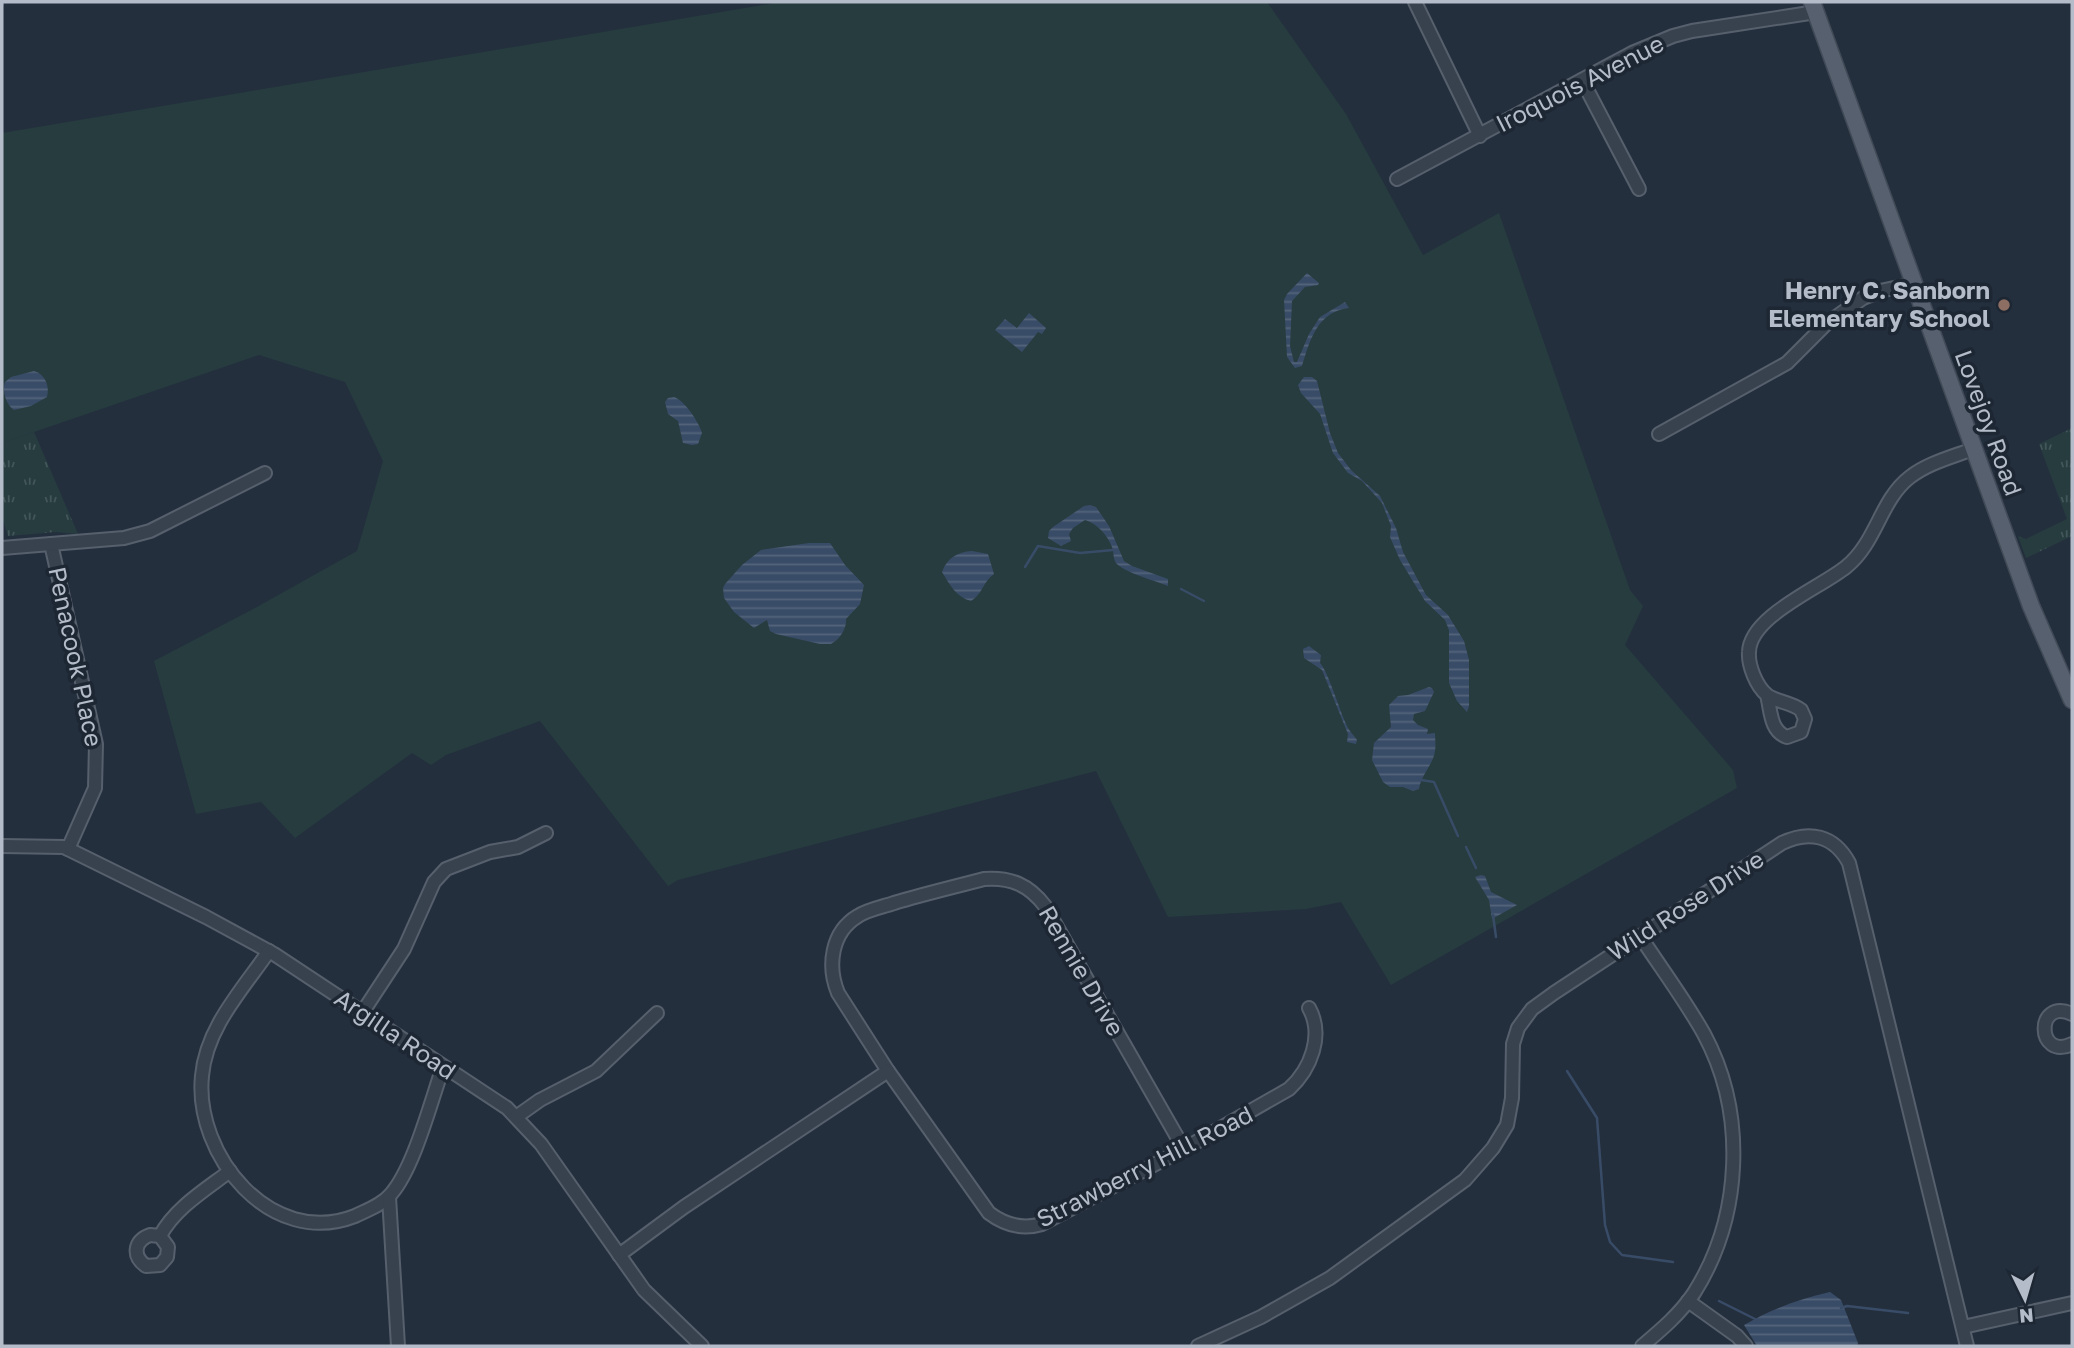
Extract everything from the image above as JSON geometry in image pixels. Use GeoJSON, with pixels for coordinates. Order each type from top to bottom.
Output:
{"type":"FeatureCollection","features":[{"type":"Feature","properties":{"kind":"main road","name":"Lovejoy Road"},"geometry":{"type":"LineString","coordinates":[[1814,7],[2031,606],[2072,700]]}},
{"type":"Feature","properties":{"kind":"street"},"geometry":{"type":"LineString","coordinates":[[1415,2],[1479,136]]}},
{"type":"Feature","properties":{"kind":"street","name":"Iroquois Avenue"},"geometry":{"type":"LineString","coordinates":[[1397,179],[1632,53],[1673,36],[1814,7]]}},
{"type":"Feature","properties":{"kind":"street"},"geometry":{"type":"LineString","coordinates":[[1582,80],[1639,189]]}},
{"type":"Feature","properties":{"kind":"street"},"geometry":{"type":"LineString","coordinates":[[1659,434],[1787,363],[1826,324],[1863,298],[1880,291],[1913,284]]}},
{"type":"Feature","properties":{"kind":"street"},"geometry":{"type":"LineString","coordinates":[[1767,695],[1749,662],[1749,647],[1758,627],[1854,559],[1871,538],[1895,493],[1909,478],[1934,464],[1973,449]]}},
{"type":"Feature","properties":{"kind":"street"},"geometry":{"type":"LineString","coordinates":[[2,548],[124,538],[150,531],[265,473]]}},
{"type":"Feature","properties":{"kind":"street","name":"Penacook Place"},"geometry":{"type":"LineString","coordinates":[[51,544],[96,744],[95,788],[68,849]]}},
{"type":"Feature","properties":{"kind":"street"},"geometry":{"type":"LineString","coordinates":[[362,1013],[404,949],[434,882],[446,869],[490,852],[518,847],[546,833]]}},
{"type":"Feature","properties":{"kind":"street","name":"Wild Rose Drive"},"geometry":{"type":"LineString","coordinates":[[1198,1346],[1261,1317],[1330,1278],[1465,1180],[1493,1148],[1507,1125],[1512,1098],[1513,1044],[1518,1028],[1532,1009],[1782,843],[1805,835],[1823,837],[1843,852],[1856,887],[1968,1346]]}},
{"type":"Feature","properties":{"kind":"street","name":"Argilla Road"},"geometry":{"type":"LineString","coordinates":[[2,846],[48,845],[68,849],[183,905],[268,951],[507,1108],[541,1144],[657,1304],[702,1346]]}},
{"type":"Feature","properties":{"kind":"street","name":"Rennie Drive"},"geometry":{"type":"LineString","coordinates":[[888,1071],[838,993],[834,982],[831,971],[832,953],[843,931],[858,916],[902,901],[995,878],[1017,882],[1027,887],[1045,906],[1184,1149]]}},
{"type":"Feature","properties":{"kind":"street"},"geometry":{"type":"LineString","coordinates":[[1640,936],[1704,1034],[1728,1099],[1734,1140],[1729,1208],[1715,1253],[1706,1273],[1679,1313],[1642,1346]]}},
{"type":"Feature","properties":{"kind":"street"},"geometry":{"type":"LineString","coordinates":[[268,951],[217,1026],[207,1051],[201,1100],[206,1123],[229,1171],[241,1186],[268,1207],[312,1223],[337,1221],[378,1205],[389,1197],[409,1163],[443,1067]]}},
{"type":"Feature","properties":{"kind":"street","name":"Strawberry Hill Road"},"geometry":{"type":"LineString","coordinates":[[888,1071],[989,1213],[1013,1225],[1031,1227],[1051,1220],[1275,1099],[1302,1077],[1310,1060],[1316,1028],[1309,1008]]}},
{"type":"Feature","properties":{"kind":"street"},"geometry":{"type":"LineString","coordinates":[[2072,1014],[2062,1011],[2054,1013],[2046,1021],[2044,1028],[2047,1039],[2052,1044],[2064,1047],[2072,1044]]}},
{"type":"Feature","properties":{"kind":"street"},"geometry":{"type":"LineString","coordinates":[[516,1117],[540,1100],[596,1071],[657,1013]]}},
{"type":"Feature","properties":{"kind":"street"},"geometry":{"type":"LineString","coordinates":[[619,1255],[888,1071]]}},
{"type":"Feature","properties":{"kind":"street"},"geometry":{"type":"LineString","coordinates":[[160,1236],[176,1214],[229,1171]]}},
{"type":"Feature","properties":{"kind":"street"},"geometry":{"type":"LineString","coordinates":[[389,1197],[398,1346]]}},
{"type":"Feature","properties":{"kind":"street"},"geometry":{"type":"LineString","coordinates":[[1688,1301],[1737,1336],[1746,1346]]}},
{"type":"Feature","properties":{"kind":"street"},"geometry":{"type":"LineString","coordinates":[[1963,1327],[2072,1303]]}},
{"type":"Feature","properties":{"kind":"green space"},"geometry":{"type":"Polygon","coordinates":[[[781,2],[1267,2],[1346,114],[1423,255],[1499,213],[1630,590],[1643,606],[1625,645],[1733,770],[1737,788],[1391,985],[1341,902],[1306,909],[1168,917],[1096,771],[678,880],[668,886],[540,721],[446,755],[431,765],[412,753],[295,838],[261,802],[196,814],[154,661],[357,551],[383,461],[345,382],[259,355],[2,443],[2,133],[781,2]]]}},
{"type":"Feature","properties":{"kind":"green space"},"geometry":{"type":"Polygon","coordinates":[[[2072,428],[2072,536],[2026,558],[2018,536],[2026,539],[2067,519],[2039,444],[2072,428]]]}},
{"type":"Feature","properties":{"kind":"green space"},"geometry":{"type":"Polygon","coordinates":[[[34,432],[78,534],[56,532],[8,536],[2,517],[2,443],[34,432]]]}},
{"type":"Feature","properties":{"kind":"water"},"geometry":{"type":"Polygon","coordinates":[[[1307,273],[1319,283],[1305,287],[1292,301],[1290,346],[1294,362],[1297,362],[1320,317],[1345,302],[1349,308],[1329,315],[1322,321],[1312,337],[1302,366],[1295,368],[1287,357],[1284,300],[1307,273]]]}},
{"type":"Feature","properties":{"kind":"water"},"geometry":{"type":"Polygon","coordinates":[[[1029,313],[1046,328],[1042,334],[1038,332],[1022,352],[995,330],[1005,319],[1017,328],[1029,313]]]}},
{"type":"Feature","properties":{"kind":"water"},"geometry":{"type":"Polygon","coordinates":[[[34,371],[46,381],[47,397],[31,406],[14,410],[5,397],[5,382],[11,377],[34,371]]]}},
{"type":"Feature","properties":{"kind":"water"},"geometry":{"type":"Polygon","coordinates":[[[1304,377],[1312,377],[1317,381],[1338,453],[1351,470],[1380,496],[1396,528],[1403,552],[1426,595],[1448,615],[1464,641],[1469,660],[1467,712],[1457,701],[1449,683],[1449,630],[1445,620],[1425,601],[1400,560],[1390,537],[1391,526],[1382,503],[1362,481],[1348,473],[1333,453],[1320,414],[1301,393],[1298,385],[1304,377]]]}},
{"type":"Feature","properties":{"kind":"water"},"geometry":{"type":"Polygon","coordinates":[[[674,397],[698,423],[702,433],[698,444],[683,443],[678,421],[668,414],[665,402],[674,397]]]}},
{"type":"Feature","properties":{"kind":"water"},"geometry":{"type":"Polygon","coordinates":[[[1084,506],[1096,507],[1109,526],[1124,561],[1168,579],[1168,586],[1120,566],[1115,561],[1108,538],[1098,527],[1085,520],[1069,534],[1071,541],[1061,546],[1048,538],[1053,527],[1084,506]]]}},
{"type":"Feature","properties":{"kind":"water"},"geometry":{"type":"Polygon","coordinates":[[[809,543],[830,543],[845,565],[864,585],[860,604],[846,619],[842,634],[831,644],[776,634],[770,631],[767,620],[754,628],[734,612],[724,598],[725,584],[742,565],[761,550],[809,543]]]}},
{"type":"Feature","properties":{"kind":"water"},"geometry":{"type":"Polygon","coordinates":[[[972,551],[988,554],[994,574],[971,601],[957,593],[942,572],[953,557],[972,551]]]}},
{"type":"Feature","properties":{"kind":"water"},"geometry":{"type":"Polygon","coordinates":[[[1309,646],[1321,655],[1320,663],[1327,674],[1347,726],[1357,740],[1356,744],[1347,742],[1348,734],[1322,670],[1304,658],[1303,649],[1309,646]]]}},
{"type":"Feature","properties":{"kind":"water"},"geometry":{"type":"Polygon","coordinates":[[[1429,687],[1434,692],[1425,711],[1414,714],[1413,720],[1428,729],[1427,734],[1435,733],[1434,756],[1419,789],[1413,791],[1403,787],[1390,787],[1383,782],[1372,760],[1374,743],[1391,727],[1389,705],[1398,696],[1429,687]]]}},
{"type":"Feature","properties":{"kind":"water"},"geometry":{"type":"Polygon","coordinates":[[[1485,876],[1491,892],[1517,905],[1492,919],[1489,900],[1475,877],[1485,876]]]}},
{"type":"Feature","properties":{"kind":"water"},"geometry":{"type":"Polygon","coordinates":[[[1830,1292],[1841,1300],[1857,1346],[1757,1346],[1744,1325],[1786,1305],[1830,1292]]]}},
{"type":"Feature","properties":{"kind":"waterway"},"geometry":{"type":"LineString","coordinates":[[2,6],[3,2]]}},
{"type":"Feature","properties":{"kind":"waterway"},"geometry":{"type":"LineString","coordinates":[[1025,567],[1038,546],[1080,553],[1113,550]]}},
{"type":"Feature","properties":{"kind":"waterway"},"geometry":{"type":"LineString","coordinates":[[1181,589],[1204,601]]}},
{"type":"Feature","properties":{"kind":"waterway"},"geometry":{"type":"LineString","coordinates":[[1421,780],[1434,782],[1458,836]]}},
{"type":"Feature","properties":{"kind":"waterway"},"geometry":{"type":"LineString","coordinates":[[1466,847],[1476,868]]}},
{"type":"Feature","properties":{"kind":"waterway"},"geometry":{"type":"LineString","coordinates":[[1493,915],[1496,937]]}},
{"type":"Feature","properties":{"kind":"waterway"},"geometry":{"type":"LineString","coordinates":[[1567,1071],[1597,1118],[1605,1225],[1610,1242],[1622,1255],[1673,1262]]}},
{"type":"Feature","properties":{"kind":"waterway"},"geometry":{"type":"LineString","coordinates":[[1719,1301],[1757,1320]]}},
{"type":"Feature","properties":{"kind":"waterway"},"geometry":{"type":"LineString","coordinates":[[1841,1308],[1847,1306],[1908,1313]]}},
{"type":"Feature","properties":{"kind":"place","name":"Henry C. Sanborn Elementary School"},"geometry":{"type":"Point","coordinates":[2004,305]}}]}
